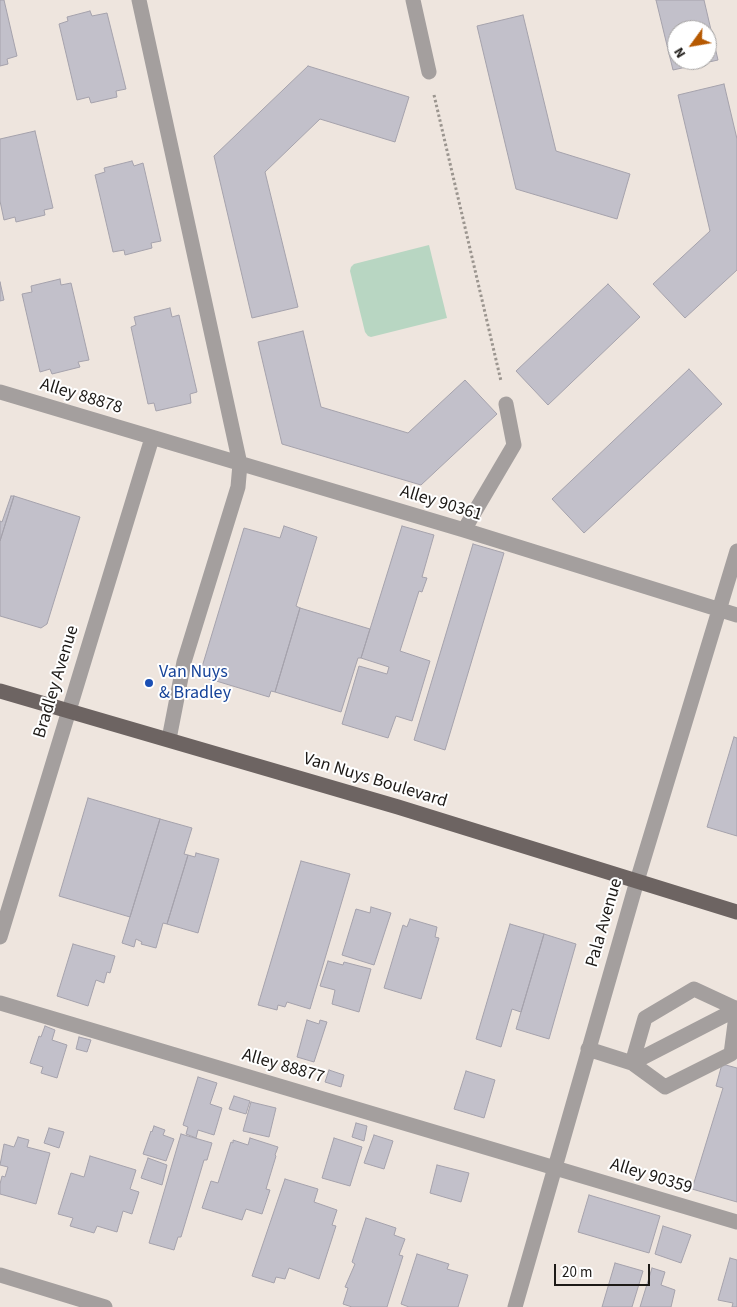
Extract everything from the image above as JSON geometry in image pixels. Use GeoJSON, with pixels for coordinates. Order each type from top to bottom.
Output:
{"type":"FeatureCollection","features":[{"type":"Feature","properties":{"kind":"main road","name":"Van Nuys Boulevard"},"geometry":{"type":"LineString","coordinates":[[0,691],[380,802],[737,912]]}},
{"type":"Feature","properties":{"kind":"street"},"geometry":{"type":"LineString","coordinates":[[139,0],[240,464],[238,487],[184,662],[168,739]]}},
{"type":"Feature","properties":{"kind":"street"},"geometry":{"type":"LineString","coordinates":[[413,0],[429,72]]}},
{"type":"Feature","properties":{"kind":"street","name":"Alley 88878"},"geometry":{"type":"LineString","coordinates":[[0,392],[152,438]]}},
{"type":"Feature","properties":{"kind":"street"},"geometry":{"type":"LineString","coordinates":[[464,530],[514,445],[506,404]]}},
{"type":"Feature","properties":{"kind":"street","name":"Alley 90361"},"geometry":{"type":"LineString","coordinates":[[152,438],[464,530],[737,615]]}},
{"type":"Feature","properties":{"kind":"street","name":"Bradley Avenue"},"geometry":{"type":"LineString","coordinates":[[0,937],[152,438]]}},
{"type":"Feature","properties":{"kind":"street","name":"Pala Avenue"},"geometry":{"type":"LineString","coordinates":[[515,1307],[637,881],[737,551]]}},
{"type":"Feature","properties":{"kind":"street"},"geometry":{"type":"LineString","coordinates":[[632,1063],[645,1018],[694,989],[737,1008]]}},
{"type":"Feature","properties":{"kind":"street","name":"Alley 88877"},"geometry":{"type":"LineString","coordinates":[[0,1003],[555,1167]]}},
{"type":"Feature","properties":{"kind":"street"},"geometry":{"type":"LineString","coordinates":[[588,1049],[632,1063],[665,1087],[731,1054],[737,1008]]}},
{"type":"Feature","properties":{"kind":"street"},"geometry":{"type":"LineString","coordinates":[[632,1063],[737,1008]]}},
{"type":"Feature","properties":{"kind":"street","name":"Alley 90359"},"geometry":{"type":"LineString","coordinates":[[555,1167],[737,1222]]}},
{"type":"Feature","properties":{"kind":"street"},"geometry":{"type":"LineString","coordinates":[[0,1276],[105,1307]]}},
{"type":"Feature","properties":{"kind":"path"},"geometry":{"type":"LineString","coordinates":[[429,72],[506,404]]}},
{"type":"Feature","properties":{"kind":"green space"},"geometry":{"type":"Polygon","coordinates":[[[429,245],[447,318],[371,337],[368,336],[365,332],[350,271],[351,267],[354,264],[429,245]]]}},
{"type":"Feature","properties":{"kind":"building"},"geometry":{"type":"Polygon","coordinates":[[[0,0],[4,0],[17,56],[7,59],[8,64],[0,66],[0,0]]]}},
{"type":"Feature","properties":{"kind":"building"},"geometry":{"type":"Polygon","coordinates":[[[656,0],[704,0],[709,20],[667,20],[667,45],[656,0]]]}},
{"type":"Feature","properties":{"kind":"building"},"geometry":{"type":"Polygon","coordinates":[[[90,11],[92,16],[107,13],[126,89],[116,91],[117,97],[91,103],[89,97],[77,100],[59,24],[68,21],[67,17],[90,11]]]}},
{"type":"Feature","properties":{"kind":"building"},"geometry":{"type":"Polygon","coordinates":[[[523,15],[556,151],[630,174],[617,219],[516,189],[477,26],[523,15]]]}},
{"type":"Feature","properties":{"kind":"building"},"geometry":{"type":"Polygon","coordinates":[[[308,66],[409,97],[395,142],[320,119],[265,172],[298,307],[252,318],[214,156],[308,66]]]}},
{"type":"Feature","properties":{"kind":"building"},"geometry":{"type":"Polygon","coordinates":[[[724,84],[737,139],[737,270],[685,318],[653,284],[710,231],[678,95],[724,84]]]}},
{"type":"Feature","properties":{"kind":"building"},"geometry":{"type":"Polygon","coordinates":[[[35,131],[53,208],[44,210],[45,215],[16,222],[15,217],[4,220],[0,201],[0,139],[35,131]]]}},
{"type":"Feature","properties":{"kind":"building"},"geometry":{"type":"Polygon","coordinates":[[[132,161],[134,166],[143,163],[161,241],[151,243],[152,248],[125,255],[124,250],[113,252],[95,175],[105,172],[104,168],[132,161]]]}},
{"type":"Feature","properties":{"kind":"building"},"geometry":{"type":"Polygon","coordinates":[[[60,279],[61,285],[71,283],[89,360],[78,362],[80,367],[52,374],[50,369],[40,372],[22,294],[32,292],[31,286],[60,279]]]}},
{"type":"Feature","properties":{"kind":"building"},"geometry":{"type":"Polygon","coordinates":[[[0,282],[4,300],[0,301],[0,282]]]}},
{"type":"Feature","properties":{"kind":"building"},"geometry":{"type":"Polygon","coordinates":[[[608,284],[640,317],[548,405],[516,371],[608,284]]]}},
{"type":"Feature","properties":{"kind":"building"},"geometry":{"type":"Polygon","coordinates":[[[170,308],[172,317],[179,315],[197,392],[190,394],[191,403],[156,411],[154,403],[148,404],[131,327],[136,325],[134,317],[170,308]]]}},
{"type":"Feature","properties":{"kind":"building"},"geometry":{"type":"Polygon","coordinates":[[[303,331],[321,407],[408,433],[465,380],[497,414],[421,485],[282,444],[258,342],[303,331]]]}},
{"type":"Feature","properties":{"kind":"building"},"geometry":{"type":"Polygon","coordinates":[[[689,369],[722,404],[584,533],[552,499],[689,369]]]}},
{"type":"Feature","properties":{"kind":"building"},"geometry":{"type":"Polygon","coordinates":[[[11,496],[14,496],[0,541],[0,521],[2,522],[11,496]]]}},
{"type":"Feature","properties":{"kind":"building"},"geometry":{"type":"Polygon","coordinates":[[[14,496],[80,517],[47,624],[41,628],[0,616],[0,541],[14,496]]]}},
{"type":"Feature","properties":{"kind":"building"},"geometry":{"type":"Polygon","coordinates":[[[284,526],[317,537],[296,606],[300,608],[275,692],[271,691],[269,697],[203,677],[202,667],[244,528],[280,538],[284,526]]]}},
{"type":"Feature","properties":{"kind":"building"},"geometry":{"type":"Polygon","coordinates":[[[402,526],[434,535],[422,577],[427,578],[422,592],[419,591],[400,651],[430,661],[412,721],[396,716],[388,738],[342,724],[359,666],[387,674],[389,667],[361,658],[402,526]]]}},
{"type":"Feature","properties":{"kind":"building"},"geometry":{"type":"Polygon","coordinates":[[[473,544],[504,553],[445,750],[414,740],[473,544]]]}},
{"type":"Feature","properties":{"kind":"building"},"geometry":{"type":"Polygon","coordinates":[[[300,608],[370,629],[361,658],[358,658],[341,712],[275,692],[300,608]]]}},
{"type":"Feature","properties":{"kind":"building"},"geometry":{"type":"Polygon","coordinates":[[[734,737],[737,738],[737,836],[707,827],[734,737]]]}},
{"type":"Feature","properties":{"kind":"building"},"geometry":{"type":"Polygon","coordinates":[[[88,798],[160,819],[130,917],[59,896],[88,798]]]}},
{"type":"Feature","properties":{"kind":"building"},"geometry":{"type":"Polygon","coordinates":[[[160,819],[192,828],[184,854],[188,855],[167,924],[163,923],[156,948],[141,944],[142,942],[136,939],[134,947],[122,943],[160,819]]]}},
{"type":"Feature","properties":{"kind":"building"},"geometry":{"type":"Polygon","coordinates":[[[196,853],[219,859],[198,933],[167,924],[188,855],[195,857],[196,853]]]}},
{"type":"Feature","properties":{"kind":"building"},"geometry":{"type":"Polygon","coordinates":[[[301,861],[350,874],[310,1009],[287,1002],[285,1007],[278,1005],[277,1010],[258,1005],[301,861]]]}},
{"type":"Feature","properties":{"kind":"building"},"geometry":{"type":"Polygon","coordinates":[[[371,907],[391,913],[374,965],[342,955],[356,909],[370,913],[371,907]]]}},
{"type":"Feature","properties":{"kind":"building"},"geometry":{"type":"Polygon","coordinates":[[[410,919],[437,927],[435,937],[439,938],[421,999],[384,988],[403,925],[407,927],[410,919]]]}},
{"type":"Feature","properties":{"kind":"building"},"geometry":{"type":"Polygon","coordinates":[[[510,924],[544,934],[521,1012],[512,1009],[501,1047],[476,1039],[510,924]]]}},
{"type":"Feature","properties":{"kind":"building"},"geometry":{"type":"Polygon","coordinates":[[[544,934],[576,944],[549,1039],[516,1029],[544,934]]]}},
{"type":"Feature","properties":{"kind":"building"},"geometry":{"type":"Polygon","coordinates":[[[73,944],[115,956],[110,973],[107,972],[104,983],[96,980],[88,1006],[57,996],[73,944]]]}},
{"type":"Feature","properties":{"kind":"building"},"geometry":{"type":"Polygon","coordinates":[[[328,961],[343,965],[344,962],[371,969],[359,1012],[332,1004],[335,990],[320,986],[328,961]]]}},
{"type":"Feature","properties":{"kind":"building"},"geometry":{"type":"Polygon","coordinates":[[[307,1020],[319,1024],[320,1020],[327,1022],[314,1062],[297,1057],[307,1020]]]}},
{"type":"Feature","properties":{"kind":"building"},"geometry":{"type":"Polygon","coordinates":[[[45,1026],[55,1030],[52,1040],[67,1045],[57,1078],[41,1073],[43,1067],[30,1063],[39,1036],[41,1037],[45,1026]]]}},
{"type":"Feature","properties":{"kind":"building"},"geometry":{"type":"Polygon","coordinates":[[[79,1037],[91,1040],[87,1052],[76,1049],[79,1037]]]}},
{"type":"Feature","properties":{"kind":"building"},"geometry":{"type":"Polygon","coordinates":[[[722,1064],[737,1068],[737,1202],[692,1189],[723,1088],[716,1086],[722,1064]]]}},
{"type":"Feature","properties":{"kind":"building"},"geometry":{"type":"Polygon","coordinates":[[[329,1070],[344,1075],[341,1087],[325,1082],[329,1070]]]}},
{"type":"Feature","properties":{"kind":"building"},"geometry":{"type":"Polygon","coordinates":[[[466,1071],[495,1080],[484,1118],[454,1109],[466,1071]]]}},
{"type":"Feature","properties":{"kind":"building"},"geometry":{"type":"Polygon","coordinates":[[[198,1077],[217,1083],[210,1104],[222,1108],[214,1135],[198,1130],[196,1138],[186,1134],[188,1127],[183,1125],[198,1077]]]}},
{"type":"Feature","properties":{"kind":"building"},"geometry":{"type":"Polygon","coordinates":[[[234,1096],[250,1101],[246,1114],[229,1109],[234,1096]]]}},
{"type":"Feature","properties":{"kind":"building"},"geometry":{"type":"Polygon","coordinates":[[[251,1102],[276,1108],[269,1137],[243,1131],[251,1102]]]}},
{"type":"Feature","properties":{"kind":"building"},"geometry":{"type":"Polygon","coordinates":[[[356,1123],[367,1126],[364,1141],[352,1137],[356,1123]]]}},
{"type":"Feature","properties":{"kind":"building"},"geometry":{"type":"Polygon","coordinates":[[[154,1126],[165,1130],[163,1135],[174,1139],[166,1161],[143,1154],[154,1126]]]}},
{"type":"Feature","properties":{"kind":"building"},"geometry":{"type":"Polygon","coordinates":[[[49,1128],[64,1132],[59,1148],[44,1143],[49,1128]]]}},
{"type":"Feature","properties":{"kind":"building"},"geometry":{"type":"Polygon","coordinates":[[[181,1134],[212,1143],[207,1160],[204,1160],[181,1237],[178,1237],[174,1250],[149,1243],[181,1134]]]}},
{"type":"Feature","properties":{"kind":"building"},"geometry":{"type":"Polygon","coordinates":[[[374,1135],[393,1141],[384,1169],[364,1163],[374,1135]]]}},
{"type":"Feature","properties":{"kind":"building"},"geometry":{"type":"Polygon","coordinates":[[[18,1137],[29,1140],[27,1147],[50,1153],[36,1204],[0,1194],[2,1176],[5,1177],[8,1167],[0,1165],[4,1144],[14,1147],[18,1137]]]}},
{"type":"Feature","properties":{"kind":"building"},"geometry":{"type":"Polygon","coordinates":[[[250,1138],[278,1147],[266,1189],[270,1190],[262,1214],[246,1209],[242,1220],[202,1208],[211,1181],[218,1183],[231,1142],[233,1143],[233,1140],[248,1145],[250,1138]]]}},
{"type":"Feature","properties":{"kind":"building"},"geometry":{"type":"Polygon","coordinates":[[[334,1138],[362,1147],[350,1186],[322,1178],[334,1138]]]}},
{"type":"Feature","properties":{"kind":"building"},"geometry":{"type":"Polygon","coordinates":[[[90,1156],[136,1170],[130,1189],[139,1192],[132,1214],[123,1211],[117,1232],[97,1226],[94,1233],[70,1226],[73,1218],[58,1214],[71,1173],[84,1177],[90,1156]]]}},
{"type":"Feature","properties":{"kind":"building"},"geometry":{"type":"Polygon","coordinates":[[[148,1158],[167,1165],[162,1185],[141,1178],[148,1158]]]}},
{"type":"Feature","properties":{"kind":"building"},"geometry":{"type":"Polygon","coordinates":[[[437,1165],[469,1173],[461,1202],[430,1193],[437,1165]]]}},
{"type":"Feature","properties":{"kind":"building"},"geometry":{"type":"Polygon","coordinates":[[[285,1179],[318,1189],[314,1202],[337,1210],[332,1225],[336,1226],[319,1279],[289,1268],[285,1279],[276,1277],[274,1283],[252,1276],[285,1179]]]}},
{"type":"Feature","properties":{"kind":"building"},"geometry":{"type":"Polygon","coordinates":[[[589,1195],[660,1216],[649,1253],[578,1232],[589,1195]]]}},
{"type":"Feature","properties":{"kind":"building"},"geometry":{"type":"Polygon","coordinates":[[[366,1218],[396,1228],[394,1235],[405,1239],[399,1255],[403,1256],[387,1307],[352,1307],[343,1304],[348,1288],[345,1287],[355,1264],[352,1262],[366,1218]]]}},
{"type":"Feature","properties":{"kind":"building"},"geometry":{"type":"Polygon","coordinates":[[[663,1226],[691,1235],[681,1263],[655,1254],[663,1226]]]}},
{"type":"Feature","properties":{"kind":"building"},"geometry":{"type":"Polygon","coordinates":[[[417,1254],[449,1264],[447,1269],[468,1275],[458,1307],[409,1307],[401,1304],[417,1254]]]}},
{"type":"Feature","properties":{"kind":"building"},"geometry":{"type":"Polygon","coordinates":[[[730,1258],[737,1260],[737,1307],[732,1307],[733,1303],[718,1300],[730,1258]]]}},
{"type":"Feature","properties":{"kind":"building"},"geometry":{"type":"Polygon","coordinates":[[[615,1263],[643,1271],[632,1307],[602,1307],[615,1263]]]}},
{"type":"Feature","properties":{"kind":"building"},"geometry":{"type":"Polygon","coordinates":[[[652,1268],[665,1272],[661,1285],[675,1290],[671,1307],[640,1307],[652,1268]]]}},
{"type":"Feature","properties":{"kind":"place","name":"Van Nuys & Bradley"},"geometry":{"type":"Point","coordinates":[149,683]}}]}
